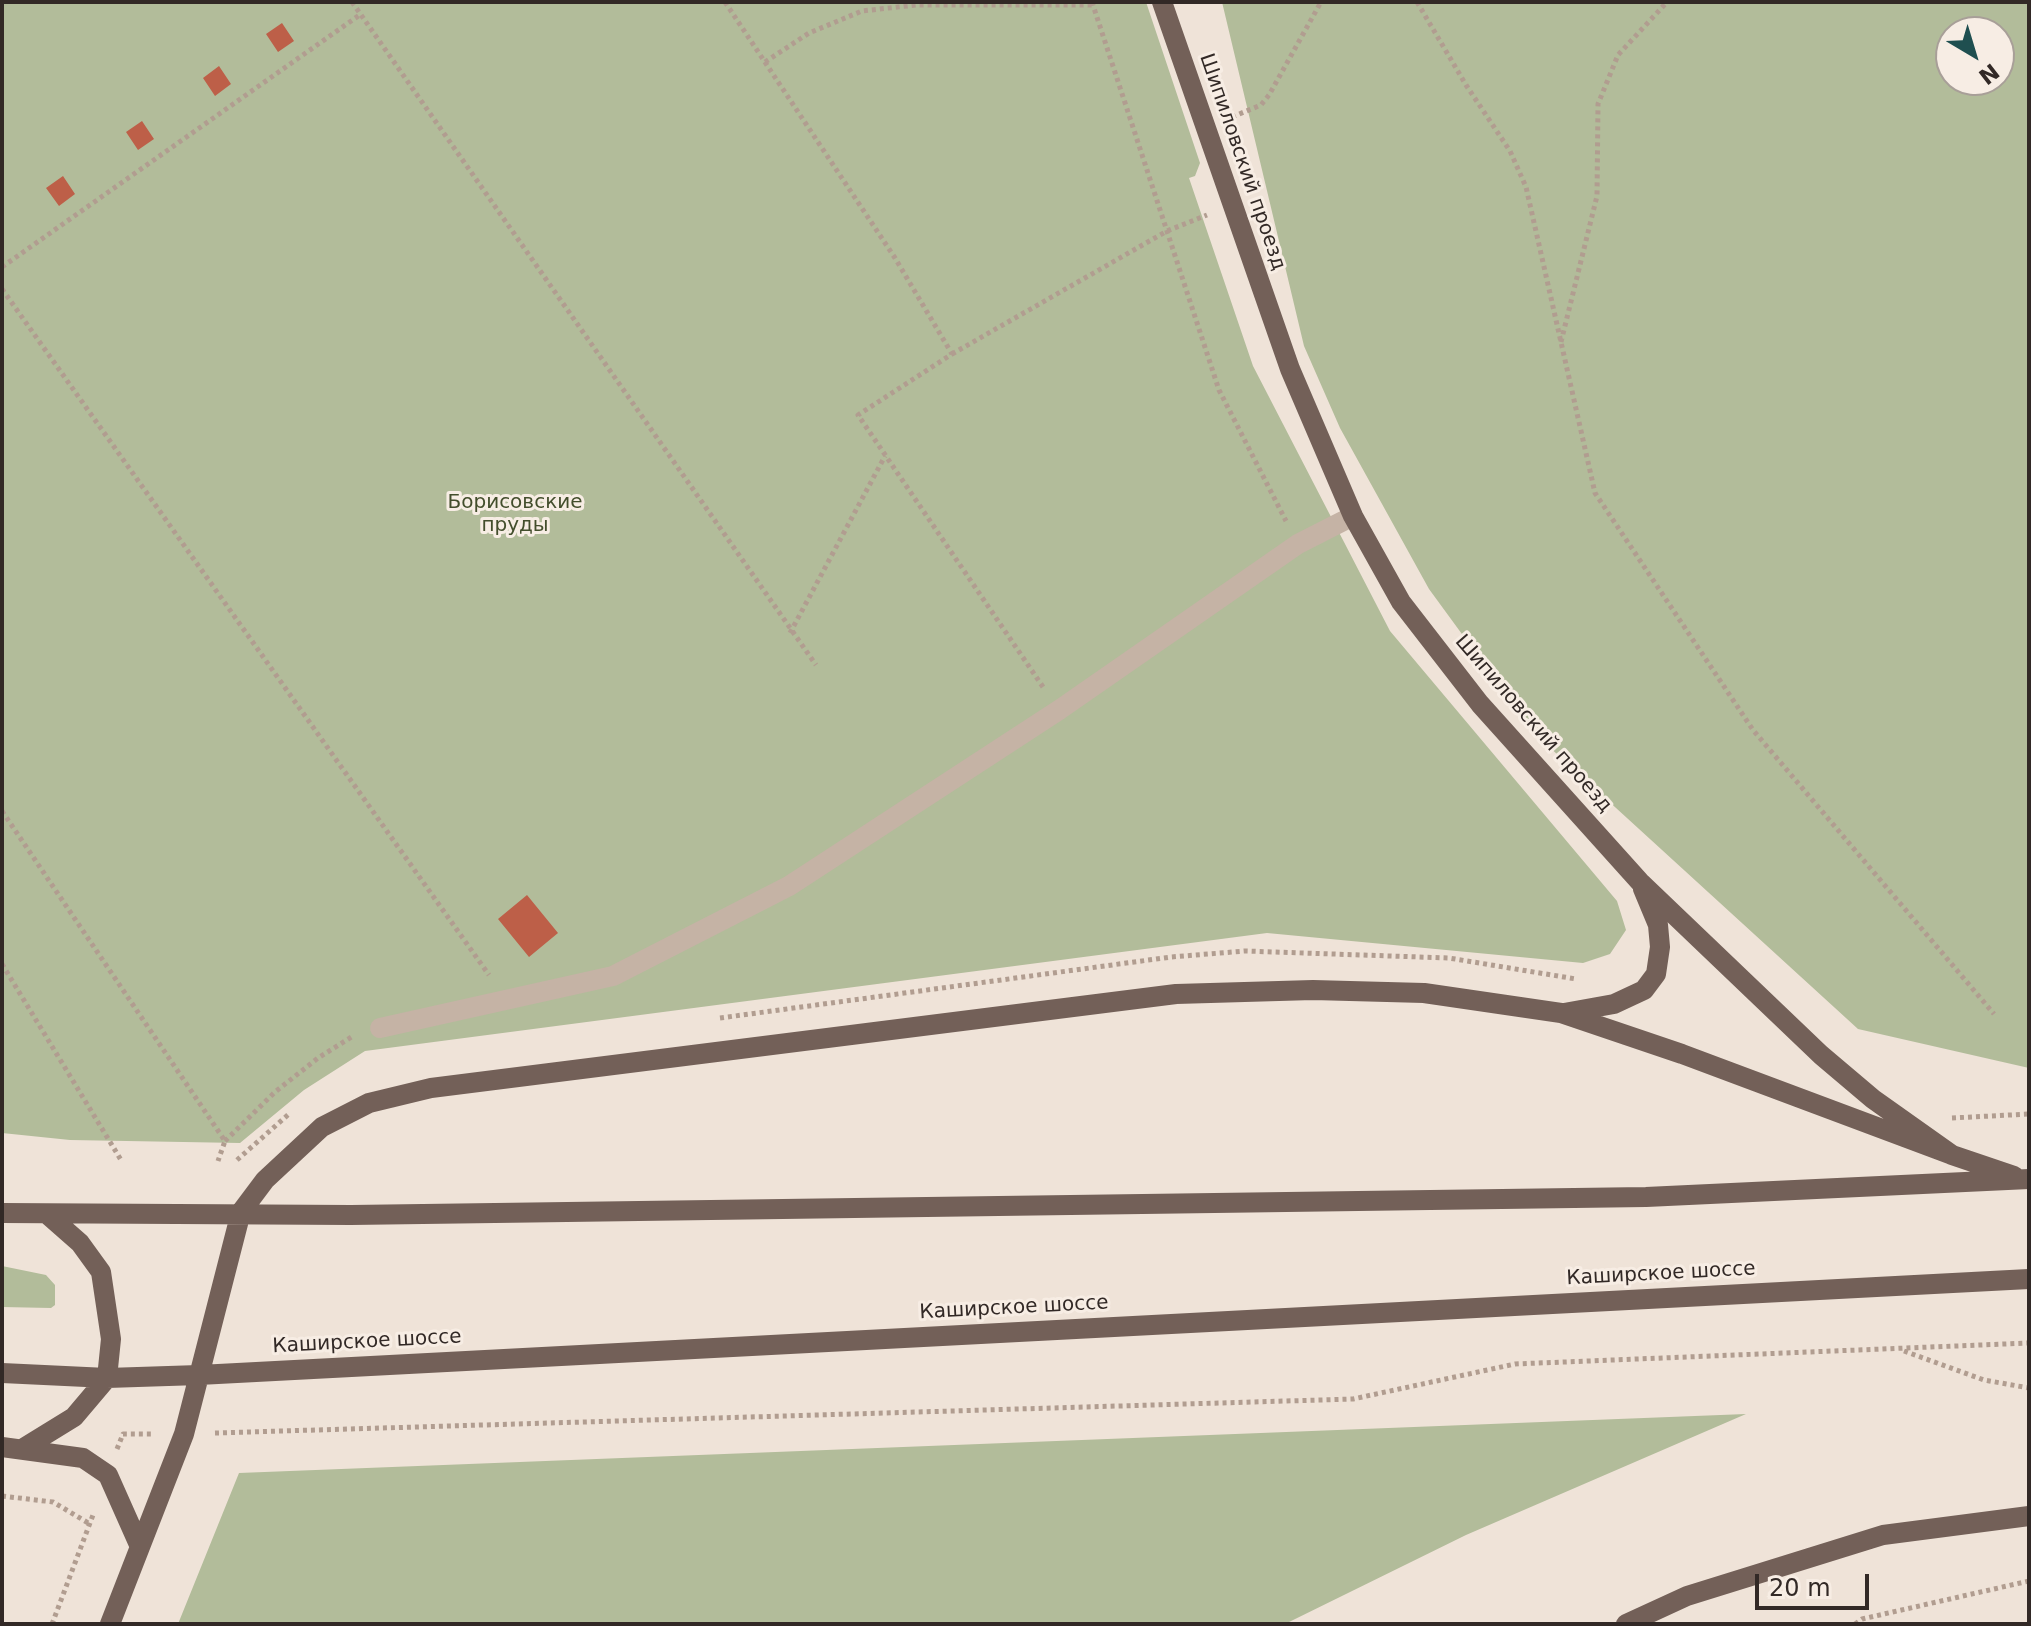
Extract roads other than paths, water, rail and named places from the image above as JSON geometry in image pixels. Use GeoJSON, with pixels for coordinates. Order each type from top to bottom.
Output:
{"type":"FeatureCollection","features":[{"type":"Feature","properties":{"kind":"main road","name":"Шипиловский проезд"},"geometry":{"type":"LineString","coordinates":[[1162,2],[1290,369],[1353,516],[1401,602],[1480,704],[1640,882],[1821,1055],[1873,1099],[1952,1155],[2027,1180]]}},
{"type":"Feature","properties":{"kind":"main road"},"geometry":{"type":"LineString","coordinates":[[1561,1013],[1614,1004],[1644,990],[1656,974],[1660,947],[1658,925],[1640,882]]}},
{"type":"Feature","properties":{"kind":"main road"},"geometry":{"type":"LineString","coordinates":[[110,1624],[184,1434],[241,1212],[265,1180],[322,1127],[369,1103],[431,1088],[1176,994],[1313,990],[1424,993],[1561,1013],[1952,1155]]}},
{"type":"Feature","properties":{"kind":"main road"},"geometry":{"type":"LineString","coordinates":[[2,1213],[351,1215],[1646,1197],[2027,1180]]}},
{"type":"Feature","properties":{"kind":"main road"},"geometry":{"type":"LineString","coordinates":[[12,1448],[74,1417],[107,1378],[111,1339],[101,1272],[80,1243],[47,1214]]}},
{"type":"Feature","properties":{"kind":"main road","name":"Каширское шоссе"},"geometry":{"type":"LineString","coordinates":[[2,1373],[107,1378],[199,1375],[2029,1279]]}},
{"type":"Feature","properties":{"kind":"main road"},"geometry":{"type":"LineString","coordinates":[[12,1448],[83,1458],[108,1475],[140,1547]]}},
{"type":"Feature","properties":{"kind":"main road"},"geometry":{"type":"LineString","coordinates":[[1626,1624],[1687,1596],[1883,1535],[2029,1516]]}},
{"type":"Feature","properties":{"kind":"lane"},"geometry":{"type":"LineString","coordinates":[[380,1028],[508,1002],[613,976],[789,886],[1059,710],[1298,544],[1353,516]]}},
{"type":"Feature","properties":{"kind":"park label","name":"Борисовские пруды"},"geometry":{"type":"Point","coordinates":[515,514]}}]}
